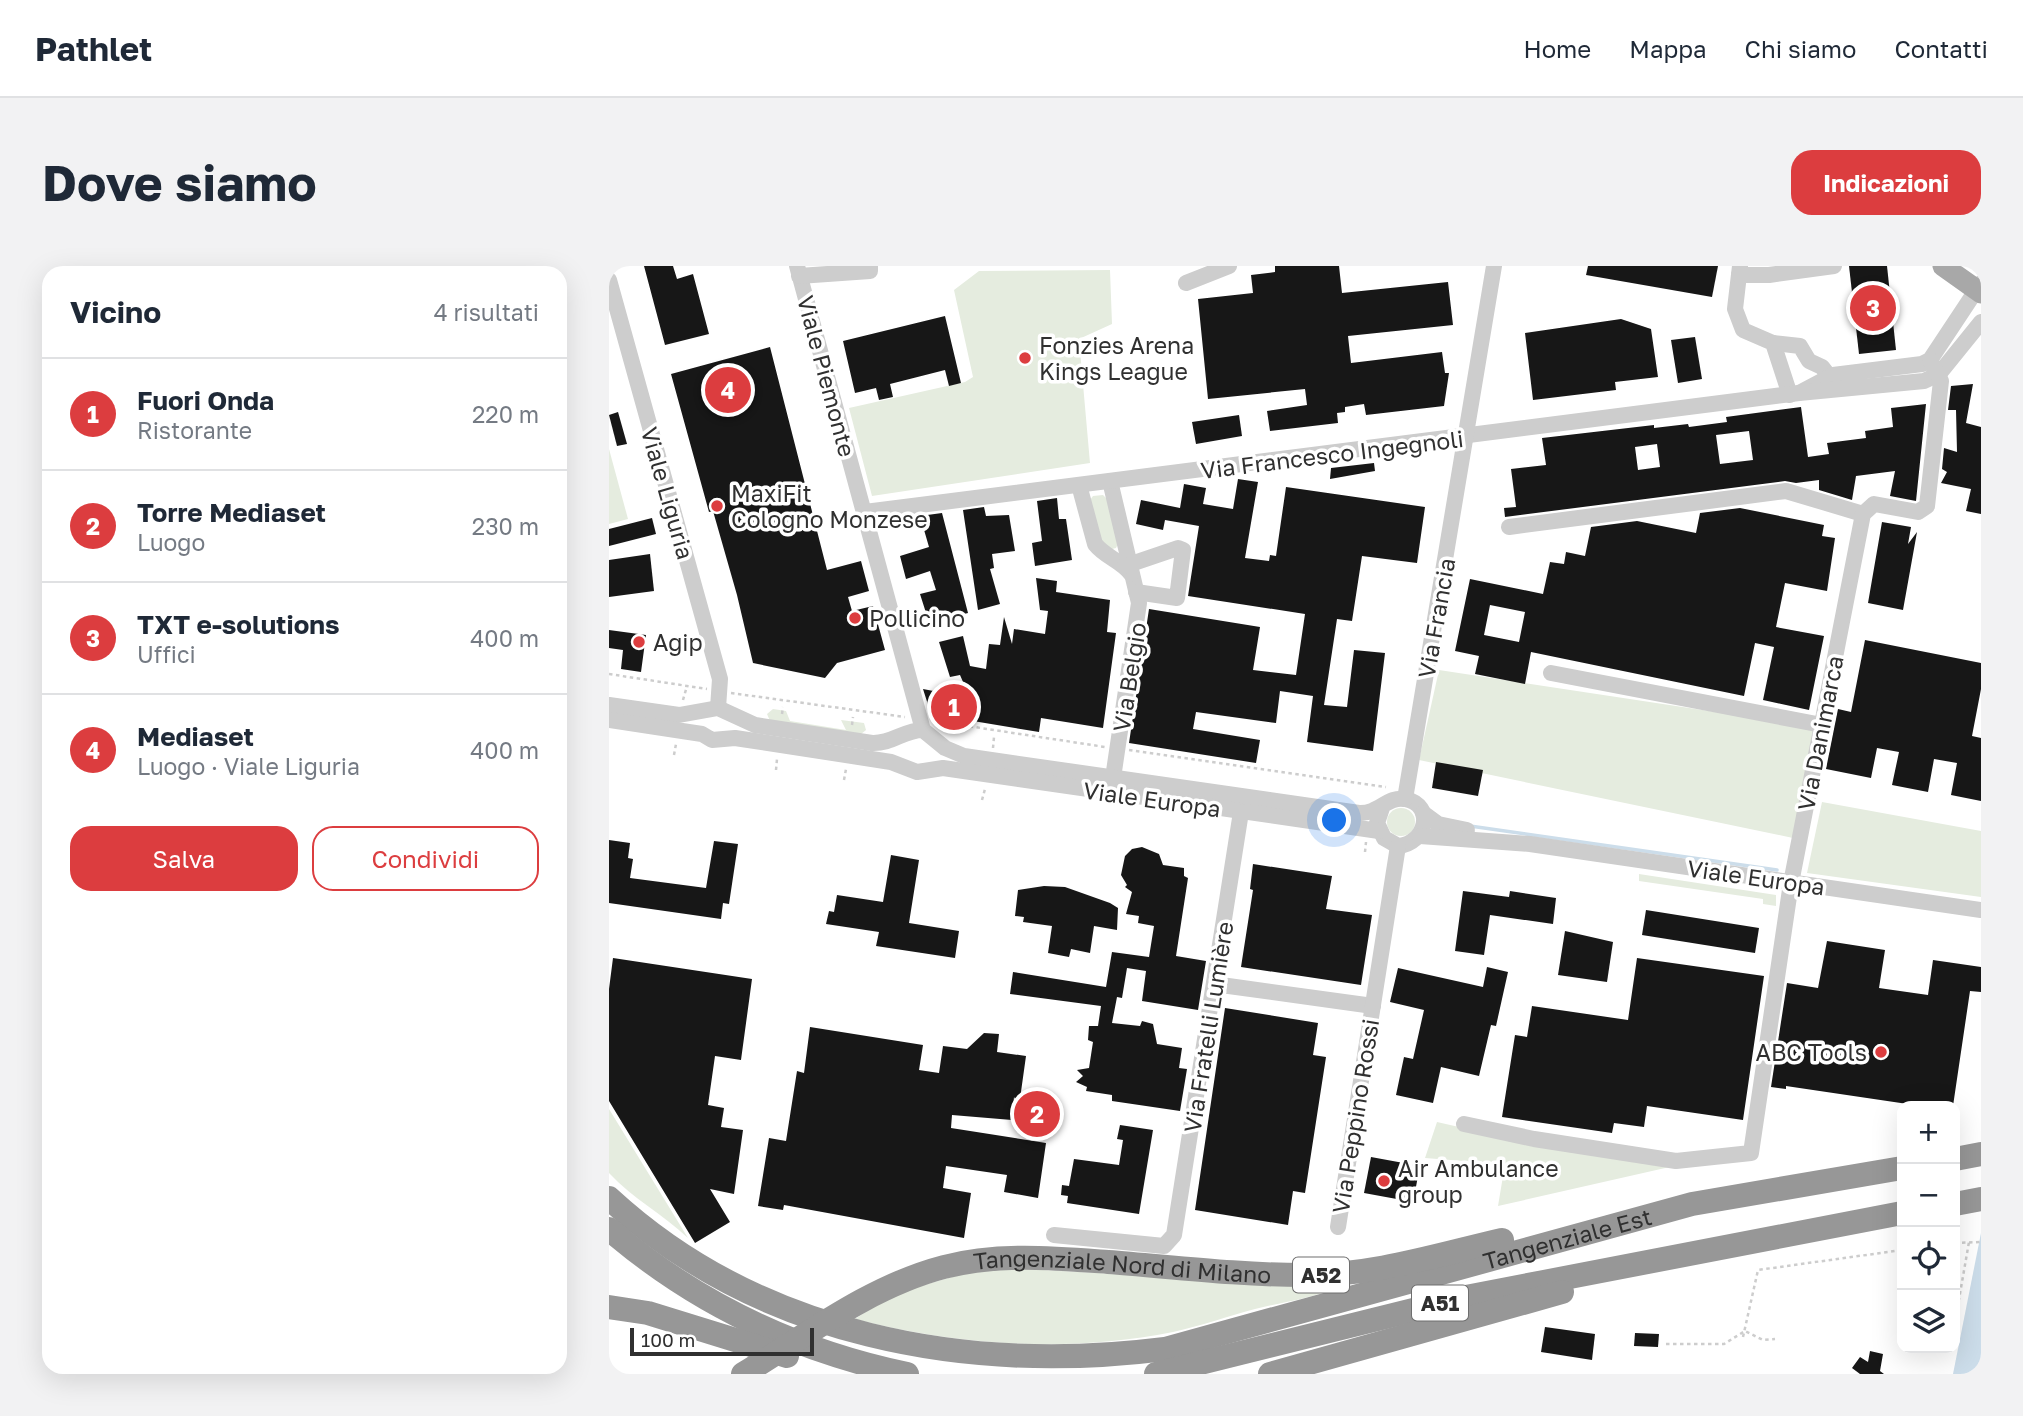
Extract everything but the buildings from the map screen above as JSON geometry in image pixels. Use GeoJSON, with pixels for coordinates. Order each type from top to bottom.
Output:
{"type":"FeatureCollection","features":[{"type":"Feature","properties":{"kind":"highway"},"geometry":{"type":"LineString","coordinates":[[1960,1158],[1981,1154]]}},
{"type":"Feature","properties":{"kind":"highway","name":"Tangenziale Est"},"geometry":{"type":"LineString","coordinates":[[609,1199],[653,1236],[702,1269],[800,1318],[856,1338],[913,1352],[963,1359],[1031,1363],[1106,1359],[1181,1345],[1692,1203],[1897,1169]]}},
{"type":"Feature","properties":{"kind":"highway"},"geometry":{"type":"LineString","coordinates":[[1960,1203],[1981,1199]]}},
{"type":"Feature","properties":{"kind":"highway","name":"Tangenziale Nord di Milano"},"geometry":{"type":"LineString","coordinates":[[743,1374],[866,1298],[904,1280],[944,1267],[991,1258],[1063,1259],[1278,1275],[1355,1272],[1607,1214],[1692,1203]]}},
{"type":"Feature","properties":{"kind":"highway","name":"Tangenziale Est"},"geometry":{"type":"LineString","coordinates":[[1156,1374],[1466,1297],[1727,1244],[1897,1214]]}},
{"type":"Feature","properties":{"kind":"highway"},"geometry":{"type":"LineString","coordinates":[[609,1229],[683,1284],[759,1326],[824,1352],[907,1374]]}},
{"type":"Feature","properties":{"kind":"highway"},"geometry":{"type":"LineString","coordinates":[[1271,1374],[1377,1346],[1727,1244]]}},
{"type":"Feature","properties":{"kind":"highway"},"geometry":{"type":"LineString","coordinates":[[1218,1374],[1652,1266]]}},
{"type":"Feature","properties":{"kind":"highway"},"geometry":{"type":"LineString","coordinates":[[609,1307],[648,1313],[843,1374]]}},
{"type":"Feature","properties":{"kind":"main road"},"geometry":{"type":"LineString","coordinates":[[1943,266],[1980,289]]}},
{"type":"Feature","properties":{"kind":"street"},"geometry":{"type":"LineString","coordinates":[[798,271],[870,271],[870,266]]}},
{"type":"Feature","properties":{"kind":"street"},"geometry":{"type":"LineString","coordinates":[[1186,283],[1229,266]]}},
{"type":"Feature","properties":{"kind":"street","name":"Via Francia"},"geometry":{"type":"LineString","coordinates":[[1406,795],[1494,266]]}},
{"type":"Feature","properties":{"kind":"street"},"geometry":{"type":"LineString","coordinates":[[1829,376],[1822,367],[1809,360],[1800,346],[1773,343],[1744,330],[1735,309],[1739,271],[1769,275],[1833,266]]}},
{"type":"Feature","properties":{"kind":"street","name":"Viale Piemonte"},"geometry":{"type":"LineString","coordinates":[[798,271],[923,725]]}},
{"type":"Feature","properties":{"kind":"street","name":"Viale Liguria"},"geometry":{"type":"LineString","coordinates":[[609,280],[614,319],[720,679],[718,706]]}},
{"type":"Feature","properties":{"kind":"street"},"geometry":{"type":"LineString","coordinates":[[1939,374],[1930,359],[1980,289]]}},
{"type":"Feature","properties":{"kind":"street"},"geometry":{"type":"LineString","coordinates":[[1509,527],[1786,491],[1863,514],[1874,504],[1918,512],[1927,506],[1939,374],[1981,322]]}},
{"type":"Feature","properties":{"kind":"street"},"geometry":{"type":"LineString","coordinates":[[1773,343],[1794,394]]}},
{"type":"Feature","properties":{"kind":"street","name":"Via Francesco Ingegnoli"},"geometry":{"type":"LineString","coordinates":[[1794,394],[1829,376],[1921,364],[1930,359]]}},
{"type":"Feature","properties":{"kind":"street","name":"Via Francesco Ingegnoli"},"geometry":{"type":"LineString","coordinates":[[865,512],[1794,394],[1924,381],[1939,374]]}},
{"type":"Feature","properties":{"kind":"street","name":"Via Belgio"},"geometry":{"type":"LineString","coordinates":[[1111,481],[1132,581],[1118,749],[1113,778]]}},
{"type":"Feature","properties":{"kind":"street"},"geometry":{"type":"LineString","coordinates":[[1079,485],[1095,544],[1132,581]]}},
{"type":"Feature","properties":{"kind":"street","name":"Via Danimarca"},"geometry":{"type":"LineString","coordinates":[[1464,1124],[1534,1139],[1677,1161],[1751,1153],[1791,883],[1863,514]]}},
{"type":"Feature","properties":{"kind":"street"},"geometry":{"type":"LineString","coordinates":[[1551,673],[1822,725]]}},
{"type":"Feature","properties":{"kind":"street"},"geometry":{"type":"LineString","coordinates":[[609,705],[672,715],[718,706],[755,725],[882,744],[923,725]]}},
{"type":"Feature","properties":{"kind":"street"},"geometry":{"type":"LineString","coordinates":[[702,734],[699,720],[718,706]]}},
{"type":"Feature","properties":{"kind":"street"},"geometry":{"type":"LineString","coordinates":[[718,706],[730,728],[721,738]]}},
{"type":"Feature","properties":{"kind":"street","name":"Viale Europa"},"geometry":{"type":"LineString","coordinates":[[609,720],[702,734],[712,740],[721,738],[901,764],[910,770],[943,768],[1379,831]]}},
{"type":"Feature","properties":{"kind":"street","name":"Viale Europa"},"geometry":{"type":"LineString","coordinates":[[923,725],[937,743],[964,756],[1113,778],[1371,814],[1406,795],[1423,813],[1447,827],[1499,835],[1530,844]]}},
{"type":"Feature","properties":{"kind":"street"},"geometry":{"type":"LineString","coordinates":[[901,764],[897,747],[902,735]]}},
{"type":"Feature","properties":{"kind":"street"},"geometry":{"type":"LineString","coordinates":[[925,770],[938,756],[937,743]]}},
{"type":"Feature","properties":{"kind":"street"},"geometry":{"type":"LineString","coordinates":[[1382,808],[1377,820],[1379,831],[1384,838],[1398,846]]}},
{"type":"Feature","properties":{"kind":"street","name":"Via Fratelli Lumière"},"geometry":{"type":"LineString","coordinates":[[1054,1235],[1164,1246],[1171,1241],[1177,1228],[1241,811]]}},
{"type":"Feature","properties":{"kind":"street"},"geometry":{"type":"LineString","coordinates":[[1420,836],[1424,827],[1423,813]]}},
{"type":"Feature","properties":{"kind":"street","name":"Viale Europa"},"geometry":{"type":"LineString","coordinates":[[1398,846],[1406,845],[1420,836],[1530,844],[1981,910]]}},
{"type":"Feature","properties":{"kind":"street","name":"Via Peppino Rossi"},"geometry":{"type":"LineString","coordinates":[[1338,1227],[1398,846]]}},
{"type":"Feature","properties":{"kind":"street","name":"Via Peppino Rossi"},"geometry":{"type":"LineString","coordinates":[[1214,984],[1373,1006]]}},
{"type":"Feature","properties":{"kind":"path"},"geometry":{"type":"LineString","coordinates":[[609,674],[718,706],[923,725],[1118,749],[1406,795]]}},
{"type":"Feature","properties":{"kind":"path"},"geometry":{"type":"LineString","coordinates":[[1960,1297],[1971,1242]]}},
{"type":"Feature","properties":{"kind":"path"},"geometry":{"type":"LineString","coordinates":[[1960,1243],[1981,1242]]}},
{"type":"Feature","properties":{"kind":"path"},"geometry":{"type":"LineString","coordinates":[[1744,1337],[1758,1270],[1897,1251]]}},
{"type":"Feature","properties":{"kind":"path"},"geometry":{"type":"LineString","coordinates":[[1745,1331],[1763,1340],[1775,1339]]}},
{"type":"Feature","properties":{"kind":"path"},"geometry":{"type":"LineString","coordinates":[[1666,1344],[1724,1343],[1745,1331]]}},
{"type":"Feature","properties":{"kind":"shaded area","name":"Fonzies Arena Kings League"},"geometry":{"type":"Polygon","coordinates":[[[1110,270],[1112,324],[1079,339],[1090,463],[872,496],[849,408],[965,382],[973,377],[954,290],[979,271],[1110,270]]]}},
{"type":"Feature","properties":{"kind":"shaded area"},"geometry":{"type":"Polygon","coordinates":[[[609,449],[628,519],[609,524],[609,449]]]}},
{"type":"Feature","properties":{"kind":"shaded area"},"geometry":{"type":"Polygon","coordinates":[[[1103,495],[1107,499],[1119,542],[1116,548],[1108,550],[1103,546],[1090,500],[1093,496],[1103,495]]]}},
{"type":"Feature","properties":{"kind":"shaded area"},"geometry":{"type":"Polygon","coordinates":[[[1439,670],[1814,727],[1793,838],[1419,760],[1439,670]]]}},
{"type":"Feature","properties":{"kind":"shaded area"},"geometry":{"type":"Polygon","coordinates":[[[773,709],[786,711],[790,721],[846,730],[841,720],[864,723],[866,730],[861,734],[770,721],[767,714],[773,709]]]}},
{"type":"Feature","properties":{"kind":"shaded area"},"geometry":{"type":"Polygon","coordinates":[[[1822,802],[1981,831],[1981,897],[1807,873],[1822,802]]]}},
{"type":"Feature","properties":{"kind":"shaded area"},"geometry":{"type":"Polygon","coordinates":[[[1401,808],[1411,812],[1415,822],[1411,832],[1401,836],[1391,832],[1387,822],[1391,812],[1401,808]]]}},
{"type":"Feature","properties":{"kind":"shaded area"},"geometry":{"type":"Polygon","coordinates":[[[1639,874],[1776,895],[1776,906],[1763,904],[1763,899],[1639,881],[1639,874]]]}},
{"type":"Feature","properties":{"kind":"shaded area"},"geometry":{"type":"Polygon","coordinates":[[[609,1109],[688,1238],[609,1173],[609,1109]]]}},
{"type":"Feature","properties":{"kind":"shaded area"},"geometry":{"type":"Polygon","coordinates":[[[1437,1122],[1534,1144],[1674,1166],[1498,1206],[1504,1170],[1489,1163],[1425,1158],[1437,1122]]]}},
{"type":"Feature","properties":{"kind":"shaded area"},"geometry":{"type":"Polygon","coordinates":[[[987,1267],[1337,1286],[1308,1297],[1183,1330],[1093,1343],[1013,1344],[973,1341],[855,1319],[893,1294],[987,1267]]]}},
{"type":"Feature","properties":{"kind":"water"},"geometry":{"type":"Polygon","coordinates":[[[1981,1233],[1979,1374],[1953,1374],[1957,1353],[1960,1353],[1960,1339],[1981,1233]]]}},
{"type":"Feature","properties":{"kind":"waterway"},"geometry":{"type":"LineString","coordinates":[[1470,826],[1777,870]]}},
{"type":"Feature","properties":{"kind":"place","name":"TXT e-solutions"},"geometry":{"type":"Point","coordinates":[1873,308]}},
{"type":"Feature","properties":{"kind":"place","name":"Fonzies Arena Kings League"},"geometry":{"type":"Point","coordinates":[1025,358]}},
{"type":"Feature","properties":{"kind":"place","name":"Mediaset"},"geometry":{"type":"Point","coordinates":[728,390]}},
{"type":"Feature","properties":{"kind":"place","name":"MaxiFit Cologno Monzese"},"geometry":{"type":"Point","coordinates":[717,506]}},
{"type":"Feature","properties":{"kind":"place","name":"Pollicino"},"geometry":{"type":"Point","coordinates":[855,618]}},
{"type":"Feature","properties":{"kind":"place","name":"Agip"},"geometry":{"type":"Point","coordinates":[639,642]}},
{"type":"Feature","properties":{"kind":"place","name":"Fuori Onda"},"geometry":{"type":"Point","coordinates":[954,707]}},
{"type":"Feature","properties":{"kind":"place","name":"ABC Tools"},"geometry":{"type":"Point","coordinates":[1881,1052]}},
{"type":"Feature","properties":{"kind":"place","name":"Torre Mediaset"},"geometry":{"type":"Point","coordinates":[1037,1114]}},
{"type":"Feature","properties":{"kind":"place","name":"Air Ambulance group"},"geometry":{"type":"Point","coordinates":[1384,1181]}}]}
